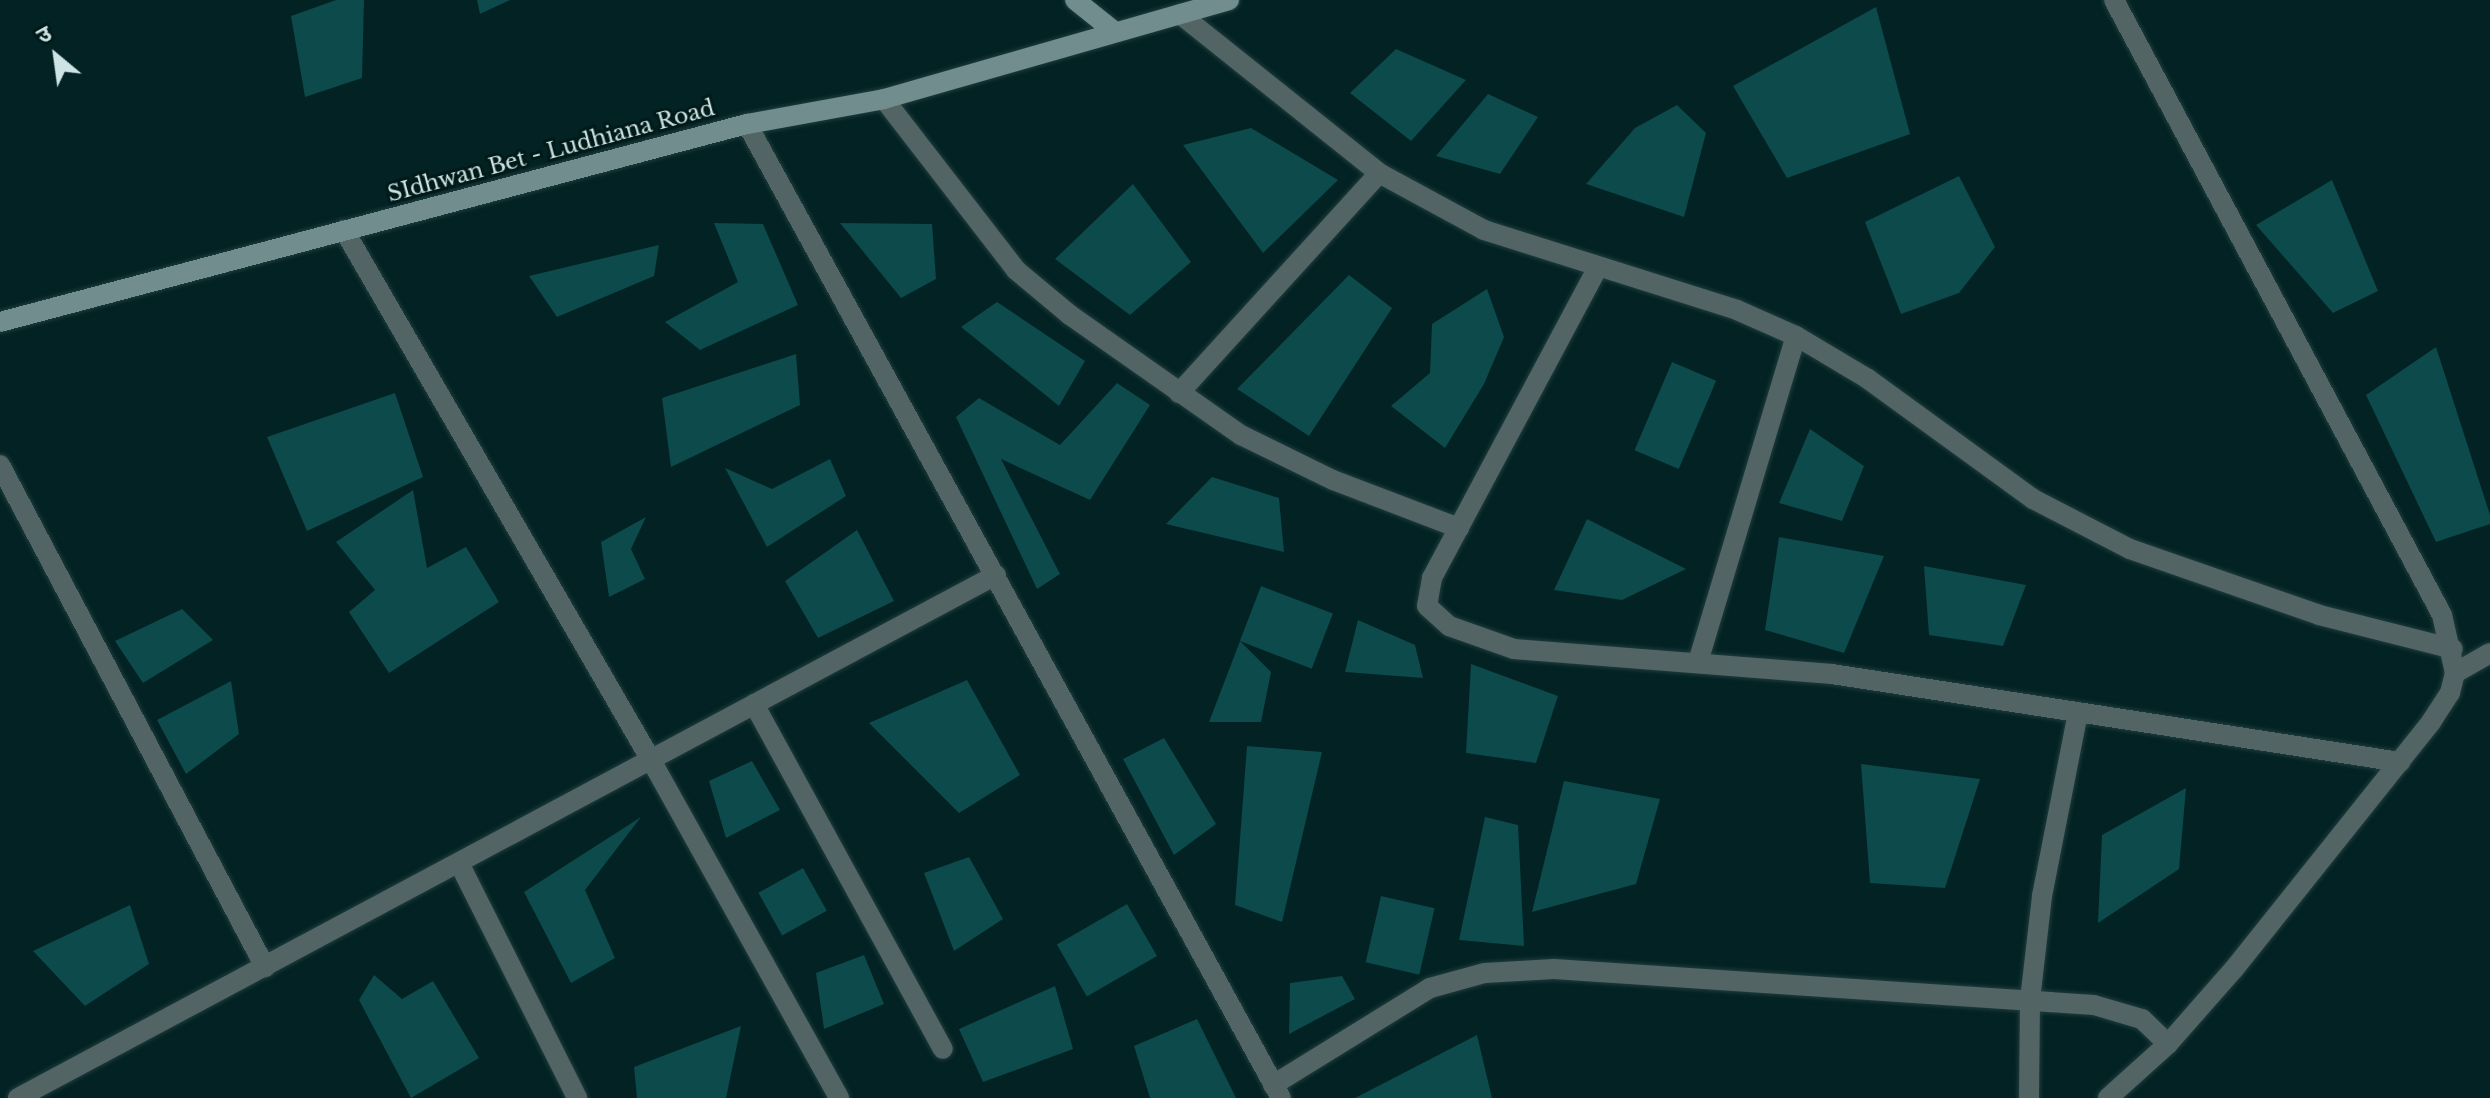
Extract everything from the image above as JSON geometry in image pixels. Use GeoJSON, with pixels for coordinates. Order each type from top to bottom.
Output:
{"type":"FeatureCollection","features":[{"type":"Feature","properties":{"kind":"main road"},"geometry":{"type":"LineString","coordinates":[[1075,0],[1115,32]]}},
{"type":"Feature","properties":{"kind":"main road","name":"SIdhwan Bet - Ludhiana Road"},"geometry":{"type":"LineString","coordinates":[[0,322],[747,124],[884,99],[1229,0]]}},
{"type":"Feature","properties":{"kind":"street"},"geometry":{"type":"LineString","coordinates":[[2108,1098],[2168,1044],[2400,762],[2450,693],[2455,673],[2453,649],[2442,615],[2114,0]]}},
{"type":"Feature","properties":{"kind":"street"},"geometry":{"type":"LineString","coordinates":[[1180,14],[1379,173],[1484,230],[1737,310],[1796,336],[1868,379],[2033,499],[2130,549],[2319,615],[2453,649]]}},
{"type":"Feature","properties":{"kind":"street"},"geometry":{"type":"LineString","coordinates":[[884,99],[1016,270],[1179,393],[1241,435],[1333,480],[1459,528]]}},
{"type":"Feature","properties":{"kind":"street"},"geometry":{"type":"LineString","coordinates":[[747,124],[1277,1091],[1430,988],[1485,973],[1554,969],[2030,1000],[2120,1010],[2142,1019],[2168,1044]]}},
{"type":"Feature","properties":{"kind":"street"},"geometry":{"type":"LineString","coordinates":[[1179,393],[1379,173]]}},
{"type":"Feature","properties":{"kind":"street"},"geometry":{"type":"LineString","coordinates":[[344,230],[651,760],[839,1098]]}},
{"type":"Feature","properties":{"kind":"street"},"geometry":{"type":"LineString","coordinates":[[1598,267],[1426,596],[1431,613],[1449,626],[1514,649],[1832,674],[2400,762]]}},
{"type":"Feature","properties":{"kind":"street"},"geometry":{"type":"LineString","coordinates":[[1698,662],[1796,336]]}},
{"type":"Feature","properties":{"kind":"street"},"geometry":{"type":"LineString","coordinates":[[0,465],[265,967]]}},
{"type":"Feature","properties":{"kind":"street"},"geometry":{"type":"LineString","coordinates":[[18,1098],[996,575]]}},
{"type":"Feature","properties":{"kind":"street"},"geometry":{"type":"LineString","coordinates":[[2455,673],[2490,653]]}},
{"type":"Feature","properties":{"kind":"street"},"geometry":{"type":"LineString","coordinates":[[754,704],[943,1049]]}},
{"type":"Feature","properties":{"kind":"street"},"geometry":{"type":"LineString","coordinates":[[2029,1098],[2030,1000],[2042,896],[2078,712]]}},
{"type":"Feature","properties":{"kind":"street"},"geometry":{"type":"LineString","coordinates":[[459,863],[577,1098]]}},
{"type":"Feature","properties":{"kind":"building"},"geometry":{"type":"Polygon","coordinates":[[[336,0],[364,0],[362,78],[305,97],[291,16],[336,0]]]}},
{"type":"Feature","properties":{"kind":"building"},"geometry":{"type":"Polygon","coordinates":[[[477,0],[510,0],[480,14],[477,0]]]}},
{"type":"Feature","properties":{"kind":"building"},"geometry":{"type":"Polygon","coordinates":[[[1876,7],[1910,134],[1787,178],[1733,86],[1876,7]]]}},
{"type":"Feature","properties":{"kind":"building"},"geometry":{"type":"Polygon","coordinates":[[[1396,49],[1466,80],[1411,141],[1350,93],[1396,49]]]}},
{"type":"Feature","properties":{"kind":"building"},"geometry":{"type":"Polygon","coordinates":[[[1488,94],[1538,117],[1500,174],[1436,156],[1488,94]]]}},
{"type":"Feature","properties":{"kind":"building"},"geometry":{"type":"Polygon","coordinates":[[[1677,105],[1706,133],[1684,217],[1586,184],[1635,128],[1677,105]]]}},
{"type":"Feature","properties":{"kind":"building"},"geometry":{"type":"Polygon","coordinates":[[[1251,128],[1338,180],[1263,253],[1183,145],[1251,128]]]}},
{"type":"Feature","properties":{"kind":"building"},"geometry":{"type":"Polygon","coordinates":[[[1959,176],[1995,247],[1959,293],[1901,314],[1865,222],[1959,176]]]}},
{"type":"Feature","properties":{"kind":"building"},"geometry":{"type":"Polygon","coordinates":[[[2332,180],[2378,291],[2333,313],[2256,225],[2332,180]]]}},
{"type":"Feature","properties":{"kind":"building"},"geometry":{"type":"Polygon","coordinates":[[[1133,184],[1191,262],[1130,315],[1055,259],[1133,184]]]}},
{"type":"Feature","properties":{"kind":"building"},"geometry":{"type":"Polygon","coordinates":[[[714,223],[763,224],[798,305],[700,350],[665,322],[738,282],[714,223]]]}},
{"type":"Feature","properties":{"kind":"building"},"geometry":{"type":"Polygon","coordinates":[[[840,223],[932,224],[936,279],[901,298],[840,223]]]}},
{"type":"Feature","properties":{"kind":"building"},"geometry":{"type":"Polygon","coordinates":[[[659,245],[654,276],[557,317],[529,276],[659,245]]]}},
{"type":"Feature","properties":{"kind":"building"},"geometry":{"type":"Polygon","coordinates":[[[1349,275],[1392,308],[1309,436],[1237,389],[1349,275]]]}},
{"type":"Feature","properties":{"kind":"building"},"geometry":{"type":"Polygon","coordinates":[[[1487,289],[1504,337],[1484,384],[1445,448],[1391,406],[1430,373],[1432,324],[1487,289]]]}},
{"type":"Feature","properties":{"kind":"building"},"geometry":{"type":"Polygon","coordinates":[[[997,302],[1085,361],[1059,406],[961,327],[997,302]]]}},
{"type":"Feature","properties":{"kind":"building"},"geometry":{"type":"Polygon","coordinates":[[[2436,347],[2490,515],[2490,524],[2436,542],[2366,395],[2436,347]]]}},
{"type":"Feature","properties":{"kind":"building"},"geometry":{"type":"Polygon","coordinates":[[[796,354],[800,405],[671,467],[662,398],[796,354]]]}},
{"type":"Feature","properties":{"kind":"building"},"geometry":{"type":"Polygon","coordinates":[[[1672,362],[1716,381],[1679,469],[1634,450],[1672,362]]]}},
{"type":"Feature","properties":{"kind":"building"},"geometry":{"type":"Polygon","coordinates":[[[1117,383],[1150,405],[1090,500],[1001,459],[1060,574],[1037,589],[956,417],[979,398],[1060,445],[1117,383]]]}},
{"type":"Feature","properties":{"kind":"building"},"geometry":{"type":"Polygon","coordinates":[[[395,393],[423,477],[307,531],[267,437],[395,393]]]}},
{"type":"Feature","properties":{"kind":"building"},"geometry":{"type":"Polygon","coordinates":[[[1810,429],[1864,466],[1842,521],[1779,503],[1810,429]]]}},
{"type":"Feature","properties":{"kind":"building"},"geometry":{"type":"Polygon","coordinates":[[[830,459],[846,496],[767,547],[725,468],[772,489],[830,459]]]}},
{"type":"Feature","properties":{"kind":"building"},"geometry":{"type":"Polygon","coordinates":[[[1212,477],[1279,498],[1284,552],[1166,524],[1212,477]]]}},
{"type":"Feature","properties":{"kind":"building"},"geometry":{"type":"Polygon","coordinates":[[[413,490],[427,568],[466,547],[499,602],[389,673],[349,612],[375,590],[336,542],[413,490]]]}},
{"type":"Feature","properties":{"kind":"building"},"geometry":{"type":"Polygon","coordinates":[[[646,517],[631,549],[645,579],[609,597],[601,542],[646,517]]]}},
{"type":"Feature","properties":{"kind":"building"},"geometry":{"type":"Polygon","coordinates":[[[1587,519],[1686,569],[1622,600],[1554,590],[1587,519]]]}},
{"type":"Feature","properties":{"kind":"building"},"geometry":{"type":"Polygon","coordinates":[[[857,530],[894,601],[818,638],[785,581],[857,530]]]}},
{"type":"Feature","properties":{"kind":"building"},"geometry":{"type":"Polygon","coordinates":[[[1779,537],[1884,556],[1844,653],[1765,630],[1779,537]]]}},
{"type":"Feature","properties":{"kind":"building"},"geometry":{"type":"Polygon","coordinates":[[[1924,566],[2026,585],[2003,646],[1929,635],[1924,566]]]}},
{"type":"Feature","properties":{"kind":"building"},"geometry":{"type":"Polygon","coordinates":[[[1261,586],[1333,614],[1312,669],[1240,641],[1261,586]]]}},
{"type":"Feature","properties":{"kind":"building"},"geometry":{"type":"Polygon","coordinates":[[[182,609],[213,640],[143,683],[115,641],[182,609]]]}},
{"type":"Feature","properties":{"kind":"building"},"geometry":{"type":"Polygon","coordinates":[[[1358,620],[1415,645],[1423,678],[1345,672],[1358,620]]]}},
{"type":"Feature","properties":{"kind":"building"},"geometry":{"type":"Polygon","coordinates":[[[1240,641],[1271,672],[1261,722],[1209,722],[1240,641]]]}},
{"type":"Feature","properties":{"kind":"building"},"geometry":{"type":"Polygon","coordinates":[[[1471,664],[1558,696],[1536,763],[1466,753],[1471,664]]]}},
{"type":"Feature","properties":{"kind":"building"},"geometry":{"type":"Polygon","coordinates":[[[967,680],[1020,775],[959,813],[869,723],[967,680]]]}},
{"type":"Feature","properties":{"kind":"building"},"geometry":{"type":"Polygon","coordinates":[[[231,681],[239,734],[186,774],[157,720],[231,681]]]}},
{"type":"Feature","properties":{"kind":"building"},"geometry":{"type":"Polygon","coordinates":[[[1164,738],[1216,824],[1174,855],[1123,759],[1164,738]]]}},
{"type":"Feature","properties":{"kind":"building"},"geometry":{"type":"Polygon","coordinates":[[[1247,746],[1322,752],[1282,922],[1235,905],[1247,746]]]}},
{"type":"Feature","properties":{"kind":"building"},"geometry":{"type":"Polygon","coordinates":[[[752,761],[780,810],[726,838],[709,781],[752,761]]]}},
{"type":"Feature","properties":{"kind":"building"},"geometry":{"type":"Polygon","coordinates":[[[1861,764],[1980,779],[1945,888],[1870,883],[1861,764]]]}},
{"type":"Feature","properties":{"kind":"building"},"geometry":{"type":"Polygon","coordinates":[[[1564,781],[1660,799],[1636,884],[1532,912],[1564,781]]]}},
{"type":"Feature","properties":{"kind":"building"},"geometry":{"type":"Polygon","coordinates":[[[2186,788],[2179,869],[2098,923],[2102,835],[2186,788]]]}},
{"type":"Feature","properties":{"kind":"building"},"geometry":{"type":"Polygon","coordinates":[[[641,817],[585,890],[615,958],[571,983],[524,892],[641,817]]]}},
{"type":"Feature","properties":{"kind":"building"},"geometry":{"type":"Polygon","coordinates":[[[1485,817],[1518,825],[1524,946],[1459,940],[1485,817]]]}},
{"type":"Feature","properties":{"kind":"building"},"geometry":{"type":"Polygon","coordinates":[[[969,857],[1003,919],[954,951],[924,873],[969,857]]]}},
{"type":"Feature","properties":{"kind":"building"},"geometry":{"type":"Polygon","coordinates":[[[803,868],[827,911],[782,936],[758,893],[803,868]]]}},
{"type":"Feature","properties":{"kind":"building"},"geometry":{"type":"Polygon","coordinates":[[[1381,896],[1435,908],[1419,975],[1366,962],[1381,896]]]}},
{"type":"Feature","properties":{"kind":"building"},"geometry":{"type":"Polygon","coordinates":[[[1127,904],[1157,956],[1087,996],[1057,944],[1127,904]]]}},
{"type":"Feature","properties":{"kind":"building"},"geometry":{"type":"Polygon","coordinates":[[[130,905],[149,964],[85,1006],[33,951],[130,905]]]}},
{"type":"Feature","properties":{"kind":"building"},"geometry":{"type":"Polygon","coordinates":[[[864,955],[884,1004],[824,1029],[816,973],[864,955]]]}},
{"type":"Feature","properties":{"kind":"building"},"geometry":{"type":"Polygon","coordinates":[[[374,975],[402,999],[433,981],[479,1058],[411,1098],[359,1000],[374,975]]]}},
{"type":"Feature","properties":{"kind":"building"},"geometry":{"type":"Polygon","coordinates":[[[1342,976],[1355,999],[1289,1034],[1290,983],[1342,976]]]}},
{"type":"Feature","properties":{"kind":"building"},"geometry":{"type":"Polygon","coordinates":[[[1055,986],[1073,1049],[983,1082],[959,1029],[1055,986]]]}},
{"type":"Feature","properties":{"kind":"building"},"geometry":{"type":"Polygon","coordinates":[[[1197,1019],[1236,1098],[1150,1098],[1134,1046],[1197,1019]]]}},
{"type":"Feature","properties":{"kind":"building"},"geometry":{"type":"Polygon","coordinates":[[[741,1026],[726,1098],[637,1098],[634,1067],[741,1026]]]}},
{"type":"Feature","properties":{"kind":"building"},"geometry":{"type":"Polygon","coordinates":[[[1477,1035],[1492,1098],[1355,1098],[1477,1035]]]}}]}
